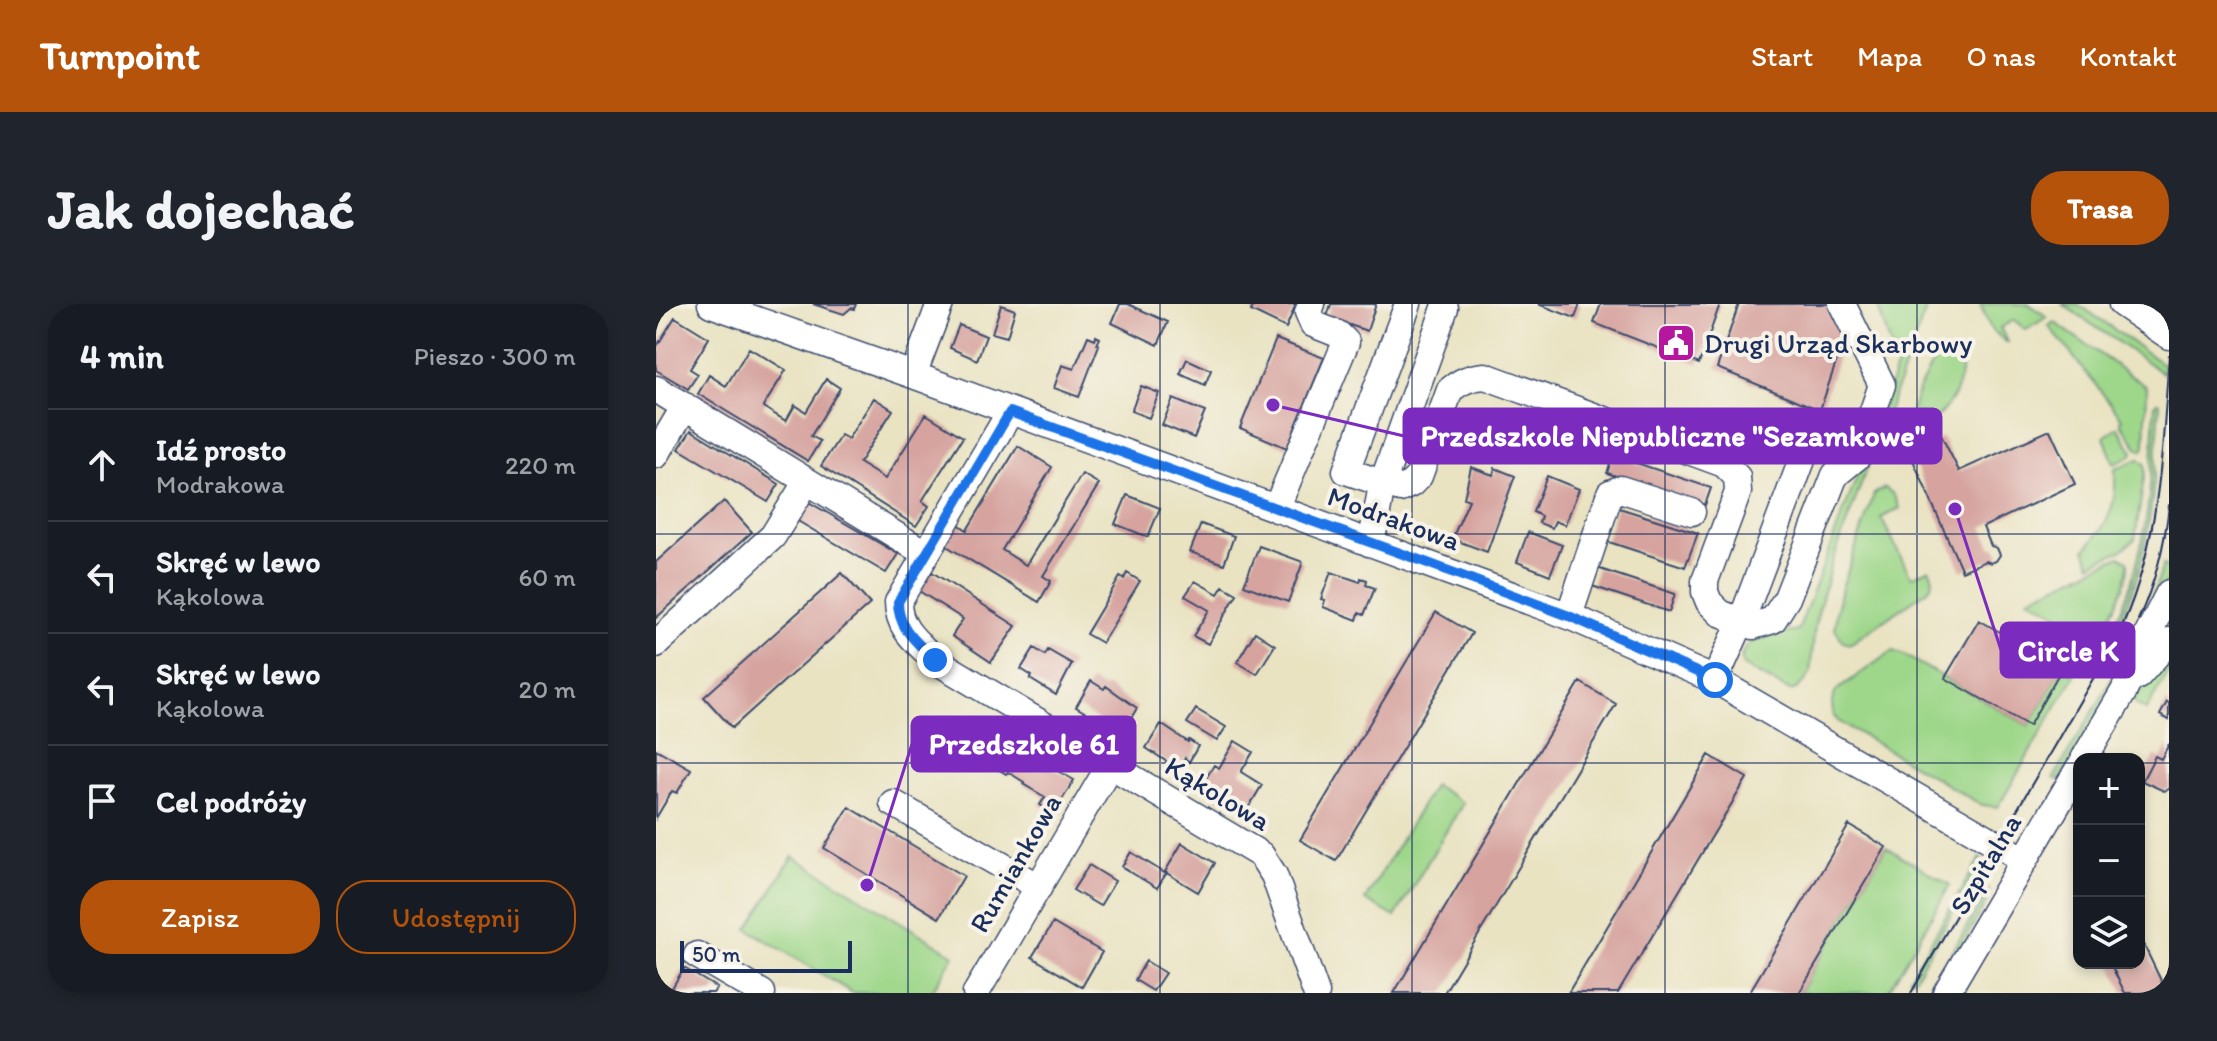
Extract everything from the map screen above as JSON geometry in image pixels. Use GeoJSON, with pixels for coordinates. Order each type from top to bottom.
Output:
{"type":"FeatureCollection","features":[{"type":"Feature","properties":{"kind":"street","name":"Modrakowa"},"geometry":{"type":"LineString","coordinates":[[711,304],[1569,616],[1715,680],[2025,860]]}},
{"type":"Feature","properties":{"kind":"street"},"geometry":{"type":"LineString","coordinates":[[913,375],[940,304]]}},
{"type":"Feature","properties":{"kind":"street"},"geometry":{"type":"LineString","coordinates":[[1276,509],[1346,342],[1338,334],[1313,324],[1308,312],[1312,304]]}},
{"type":"Feature","properties":{"kind":"street"},"geometry":{"type":"LineString","coordinates":[[1408,304],[1346,471],[1400,489],[1411,484],[1419,476],[1450,390],[1471,377],[1485,376],[1724,464],[1737,477],[1738,492],[1705,581],[1705,592],[1709,602],[1720,613],[1753,626],[1773,620],[1787,598],[1835,475],[1857,457],[1882,385],[1842,304]]}},
{"type":"Feature","properties":{"kind":"street"},"geometry":{"type":"LineString","coordinates":[[2122,304],[2169,336]]}},
{"type":"Feature","properties":{"kind":"street"},"geometry":{"type":"LineString","coordinates":[[1369,543],[1382,485],[1445,308]]}},
{"type":"Feature","properties":{"kind":"street"},"geometry":{"type":"LineString","coordinates":[[656,389],[925,553]]}},
{"type":"Feature","properties":{"kind":"street"},"geometry":{"type":"LineString","coordinates":[[656,455],[685,406]]}},
{"type":"Feature","properties":{"kind":"street","name":"Kąkolowa"},"geometry":{"type":"LineString","coordinates":[[1010,412],[925,553],[898,602],[898,615],[908,633],[935,660],[1261,855],[1274,875],[1316,993]]}},
{"type":"Feature","properties":{"kind":"street"},"geometry":{"type":"LineString","coordinates":[[1715,680],[1741,622],[1808,444]]}},
{"type":"Feature","properties":{"kind":"street"},"geometry":{"type":"LineString","coordinates":[[656,644],[773,536],[807,481]]}},
{"type":"Feature","properties":{"kind":"street"},"geometry":{"type":"LineString","coordinates":[[1569,616],[1610,493],[1620,489],[1692,512]]}},
{"type":"Feature","properties":{"kind":"street"},"geometry":{"type":"LineString","coordinates":[[2088,753],[2124,691],[2169,593]]}},
{"type":"Feature","properties":{"kind":"street"},"geometry":{"type":"LineString","coordinates":[[2124,691],[2169,641]]}},
{"type":"Feature","properties":{"kind":"street","name":"Rumiankowa"},"geometry":{"type":"LineString","coordinates":[[976,993],[1110,765]]}},
{"type":"Feature","properties":{"kind":"street","name":"Szpitalna"},"geometry":{"type":"LineString","coordinates":[[1946,993],[2073,778]]}},
{"type":"Feature","properties":{"kind":"street"},"geometry":{"type":"LineString","coordinates":[[893,803],[1039,887]]}},
{"type":"Feature","properties":{"kind":"street"},"geometry":{"type":"LineString","coordinates":[[697,955],[762,993]]}},
{"type":"Feature","properties":{"kind":"green space"},"geometry":{"type":"Polygon","coordinates":[[[1877,304],[1928,304],[1830,568],[1815,625],[1810,673],[1805,681],[1790,691],[1743,666],[1742,656],[1751,643],[1759,639],[1798,631],[1897,365],[1877,304]]]}},
{"type":"Feature","properties":{"kind":"green space"},"geometry":{"type":"Polygon","coordinates":[[[1980,304],[2029,304],[2047,317],[2026,330],[2014,320],[2000,328],[2006,342],[1991,329],[1980,304]]]}},
{"type":"Feature","properties":{"kind":"green space"},"geometry":{"type":"Polygon","coordinates":[[[2062,304],[2078,304],[2164,365],[2163,373],[2062,304]]]}},
{"type":"Feature","properties":{"kind":"green space"},"geometry":{"type":"Polygon","coordinates":[[[2054,322],[2147,387],[2143,450],[2139,449],[2121,423],[2122,418],[2049,326],[2054,322]]]}},
{"type":"Feature","properties":{"kind":"green space"},"geometry":{"type":"Polygon","coordinates":[[[1954,352],[1961,358],[1961,373],[1949,403],[1928,422],[1911,425],[1912,408],[1930,368],[1940,353],[1954,352]]]}},
{"type":"Feature","properties":{"kind":"green space"},"geometry":{"type":"Polygon","coordinates":[[[2158,402],[2149,523],[2139,572],[2113,637],[2109,635],[2132,580],[2146,523],[2155,405],[2158,402]]]}},
{"type":"Feature","properties":{"kind":"green space"},"geometry":{"type":"Polygon","coordinates":[[[2118,427],[2133,452],[2114,464],[2104,437],[2118,427]]]}},
{"type":"Feature","properties":{"kind":"green space"},"geometry":{"type":"Polygon","coordinates":[[[2139,459],[2145,464],[2145,471],[2135,539],[2122,550],[2091,564],[2085,549],[2101,531],[2110,513],[2115,493],[2115,469],[2139,459]]]}},
{"type":"Feature","properties":{"kind":"green space"},"geometry":{"type":"Polygon","coordinates":[[[1885,488],[1893,494],[1900,508],[1881,518],[1911,577],[1929,569],[1932,582],[1928,590],[1850,644],[1843,642],[1835,629],[1842,588],[1874,494],[1885,488]]]}},
{"type":"Feature","properties":{"kind":"green space"},"geometry":{"type":"Polygon","coordinates":[[[2120,556],[2128,561],[2124,585],[2084,661],[2070,653],[2084,629],[2029,598],[2120,556]]]}},
{"type":"Feature","properties":{"kind":"green space"},"geometry":{"type":"Polygon","coordinates":[[[2163,565],[2169,567],[2162,593],[2116,680],[2059,780],[2054,778],[2129,648],[2163,565]]]}},
{"type":"Feature","properties":{"kind":"green space"},"geometry":{"type":"Polygon","coordinates":[[[1892,651],[2029,726],[2062,668],[2075,675],[1998,807],[1982,805],[1838,721],[1833,715],[1832,702],[1836,691],[1892,651]]]}},
{"type":"Feature","properties":{"kind":"green space"},"geometry":{"type":"Polygon","coordinates":[[[2169,652],[2169,672],[2146,710],[2134,700],[2169,652]]]}},
{"type":"Feature","properties":{"kind":"green space"},"geometry":{"type":"Polygon","coordinates":[[[1434,785],[1463,803],[1395,917],[1365,900],[1434,785]]]}},
{"type":"Feature","properties":{"kind":"green space"},"geometry":{"type":"Polygon","coordinates":[[[1886,847],[1950,885],[1887,993],[1799,993],[1886,847]]]}},
{"type":"Feature","properties":{"kind":"green space"},"geometry":{"type":"Polygon","coordinates":[[[793,856],[954,955],[931,993],[853,993],[748,929],[793,856]]]}},
{"type":"Feature","properties":{"kind":"green space"},"geometry":{"type":"Polygon","coordinates":[[[1980,858],[1982,862],[1914,979],[1910,977],[1980,858]]]}},
{"type":"Feature","properties":{"kind":"green space"},"geometry":{"type":"Polygon","coordinates":[[[1989,889],[1987,901],[1937,988],[1931,988],[1989,889]]]}},
{"type":"Feature","properties":{"kind":"building"},"geometry":{"type":"Polygon","coordinates":[[[813,304],[856,304],[854,309],[844,314],[813,304]]]}},
{"type":"Feature","properties":{"kind":"building"},"geometry":{"type":"Polygon","coordinates":[[[1120,304],[1128,304],[1168,322],[1158,345],[1112,323],[1120,304]]]}},
{"type":"Feature","properties":{"kind":"building"},"geometry":{"type":"Polygon","coordinates":[[[1254,304],[1296,304],[1286,328],[1251,311],[1254,304]]]}},
{"type":"Feature","properties":{"kind":"building"},"geometry":{"type":"Polygon","coordinates":[[[1331,304],[1376,304],[1367,331],[1327,317],[1331,304]]]}},
{"type":"Feature","properties":{"kind":"building"},"geometry":{"type":"Polygon","coordinates":[[[1538,304],[1580,304],[1575,318],[1538,304]]]}},
{"type":"Feature","properties":{"kind":"building","name":"Drugi Urząd Skarbowy"},"geometry":{"type":"Polygon","coordinates":[[[1601,304],[1720,304],[1699,364],[1594,323],[1601,304]]]}},
{"type":"Feature","properties":{"kind":"building"},"geometry":{"type":"Polygon","coordinates":[[[1739,304],[1834,304],[1847,330],[1820,410],[1717,368],[1739,304]]]}},
{"type":"Feature","properties":{"kind":"building"},"geometry":{"type":"Polygon","coordinates":[[[1001,305],[1015,310],[1007,337],[992,333],[1001,305]]]}},
{"type":"Feature","properties":{"kind":"building"},"geometry":{"type":"Polygon","coordinates":[[[675,317],[709,338],[690,369],[698,374],[688,389],[656,370],[656,345],[675,317]]]}},
{"type":"Feature","properties":{"kind":"building"},"geometry":{"type":"Polygon","coordinates":[[[959,325],[986,336],[977,360],[950,348],[959,325]]]}},
{"type":"Feature","properties":{"kind":"building"},"geometry":{"type":"Polygon","coordinates":[[[1088,336],[1100,338],[1099,345],[1079,397],[1054,388],[1062,365],[1074,369],[1088,336]]]}},
{"type":"Feature","properties":{"kind":"building"},"geometry":{"type":"Polygon","coordinates":[[[1276,339],[1324,358],[1287,448],[1240,428],[1276,339]]]}},
{"type":"Feature","properties":{"kind":"building"},"geometry":{"type":"Polygon","coordinates":[[[749,348],[786,370],[763,407],[786,421],[795,405],[806,412],[826,379],[840,388],[811,436],[820,441],[808,461],[698,394],[709,375],[726,386],[749,348]]]}},
{"type":"Feature","properties":{"kind":"building"},"geometry":{"type":"Polygon","coordinates":[[[1187,359],[1211,370],[1205,385],[1180,374],[1187,359]]]}},
{"type":"Feature","properties":{"kind":"building"},"geometry":{"type":"Polygon","coordinates":[[[1141,386],[1159,393],[1149,418],[1131,411],[1141,386]]]}},
{"type":"Feature","properties":{"kind":"building"},"geometry":{"type":"Polygon","coordinates":[[[874,398],[893,410],[859,463],[885,479],[926,414],[963,437],[922,501],[929,506],[916,526],[821,466],[841,435],[848,439],[874,398]]]}},
{"type":"Feature","properties":{"kind":"building"},"geometry":{"type":"Polygon","coordinates":[[[1173,399],[1205,412],[1194,438],[1162,425],[1173,399]]]}},
{"type":"Feature","properties":{"kind":"building"},"geometry":{"type":"Polygon","coordinates":[[[691,430],[779,484],[768,502],[679,449],[691,430]]]}},
{"type":"Feature","properties":{"kind":"building"},"geometry":{"type":"Polygon","coordinates":[[[2050,430],[2075,484],[1983,527],[1991,546],[1997,548],[2000,555],[1996,561],[1986,561],[1962,571],[1909,451],[1942,437],[1959,471],[2050,430]]]}},
{"type":"Feature","properties":{"kind":"building"},"geometry":{"type":"Polygon","coordinates":[[[1018,446],[1052,467],[1002,550],[1026,565],[1082,474],[1099,484],[1043,576],[1051,581],[1039,602],[945,545],[958,524],[967,530],[1018,446]]]}},
{"type":"Feature","properties":{"kind":"building"},"geometry":{"type":"Polygon","coordinates":[[[1613,455],[1711,488],[1705,505],[1607,473],[1613,455]]]}},
{"type":"Feature","properties":{"kind":"building"},"geometry":{"type":"Polygon","coordinates":[[[1471,467],[1493,475],[1495,468],[1515,476],[1487,552],[1452,539],[1469,500],[1464,498],[1471,467]]]}},
{"type":"Feature","properties":{"kind":"building"},"geometry":{"type":"Polygon","coordinates":[[[1547,476],[1579,489],[1565,525],[1555,521],[1552,528],[1539,523],[1541,516],[1533,512],[1547,476]]]}},
{"type":"Feature","properties":{"kind":"building"},"geometry":{"type":"Polygon","coordinates":[[[1127,495],[1160,508],[1148,537],[1115,524],[1127,495]]]}},
{"type":"Feature","properties":{"kind":"building"},"geometry":{"type":"Polygon","coordinates":[[[724,501],[752,532],[656,618],[656,562],[724,501]]]}},
{"type":"Feature","properties":{"kind":"building"},"geometry":{"type":"Polygon","coordinates":[[[807,501],[898,554],[886,573],[796,520],[807,501]]]}},
{"type":"Feature","properties":{"kind":"building"},"geometry":{"type":"Polygon","coordinates":[[[1616,507],[1698,533],[1685,567],[1606,541],[1616,507]]]}},
{"type":"Feature","properties":{"kind":"building"},"geometry":{"type":"Polygon","coordinates":[[[1201,524],[1234,536],[1224,564],[1190,552],[1201,524]]]}},
{"type":"Feature","properties":{"kind":"building"},"geometry":{"type":"Polygon","coordinates":[[[1528,532],[1562,545],[1550,575],[1517,562],[1528,532]]]}},
{"type":"Feature","properties":{"kind":"building"},"geometry":{"type":"Polygon","coordinates":[[[1259,546],[1303,562],[1288,602],[1244,585],[1259,546]]]}},
{"type":"Feature","properties":{"kind":"building"},"geometry":{"type":"Polygon","coordinates":[[[1597,568],[1675,594],[1669,612],[1592,586],[1597,568]]]}},
{"type":"Feature","properties":{"kind":"building"},"geometry":{"type":"Polygon","coordinates":[[[932,572],[1016,626],[991,662],[952,636],[963,619],[919,591],[932,572]]]}},
{"type":"Feature","properties":{"kind":"building"},"geometry":{"type":"Polygon","coordinates":[[[1331,572],[1360,582],[1361,578],[1367,580],[1366,585],[1375,588],[1364,615],[1359,613],[1357,620],[1323,607],[1325,600],[1321,599],[1331,572]]]}},
{"type":"Feature","properties":{"kind":"building"},"geometry":{"type":"Polygon","coordinates":[[[842,573],[870,604],[732,728],[704,697],[842,573]]]}},
{"type":"Feature","properties":{"kind":"building"},"geometry":{"type":"Polygon","coordinates":[[[1127,573],[1140,581],[1102,643],[1086,634],[1120,577],[1124,579],[1127,573]]]}},
{"type":"Feature","properties":{"kind":"building"},"geometry":{"type":"Polygon","coordinates":[[[1195,581],[1218,594],[1223,586],[1237,594],[1208,644],[1193,636],[1209,610],[1185,596],[1195,581]]]}},
{"type":"Feature","properties":{"kind":"building"},"geometry":{"type":"Polygon","coordinates":[[[1436,612],[1472,633],[1336,861],[1300,840],[1436,612]]]}},
{"type":"Feature","properties":{"kind":"building"},"geometry":{"type":"Polygon","coordinates":[[[1979,620],[2062,668],[2029,726],[1945,678],[1979,620]]]}},
{"type":"Feature","properties":{"kind":"building"},"geometry":{"type":"Polygon","coordinates":[[[1255,632],[1275,645],[1257,674],[1237,662],[1255,632]]]}},
{"type":"Feature","properties":{"kind":"building"},"geometry":{"type":"Polygon","coordinates":[[[1034,648],[1045,655],[1048,650],[1072,664],[1056,695],[1030,679],[1032,676],[1021,669],[1034,648]]]}},
{"type":"Feature","properties":{"kind":"building"},"geometry":{"type":"Polygon","coordinates":[[[1091,681],[1104,689],[1106,686],[1137,708],[1122,734],[1076,707],[1091,681]]]}},
{"type":"Feature","properties":{"kind":"building"},"geometry":{"type":"Polygon","coordinates":[[[1580,682],[1616,704],[1444,993],[1394,993],[1580,682]]]}},
{"type":"Feature","properties":{"kind":"building"},"geometry":{"type":"Polygon","coordinates":[[[2169,703],[2169,720],[2160,715],[2169,703]]]}},
{"type":"Feature","properties":{"kind":"building"},"geometry":{"type":"Polygon","coordinates":[[[1196,709],[1226,727],[1217,741],[1187,723],[1196,709]]]}},
{"type":"Feature","properties":{"kind":"building"},"geometry":{"type":"Polygon","coordinates":[[[1161,724],[1198,746],[1189,762],[1185,758],[1178,769],[1146,748],[1161,724]]]}},
{"type":"Feature","properties":{"kind":"building"},"geometry":{"type":"Polygon","coordinates":[[[1235,741],[1253,752],[1241,772],[1262,785],[1247,810],[1226,797],[1223,802],[1200,788],[1214,765],[1219,768],[1235,741]]]}},
{"type":"Feature","properties":{"kind":"building"},"geometry":{"type":"Polygon","coordinates":[[[1009,742],[1021,746],[1074,780],[1054,813],[1040,805],[1045,797],[1008,772],[1006,774],[995,767],[1009,742]]]}},
{"type":"Feature","properties":{"kind":"building"},"geometry":{"type":"Polygon","coordinates":[[[2169,744],[2169,789],[2164,791],[2145,782],[2145,775],[2155,756],[2161,759],[2169,744]]]}},
{"type":"Feature","properties":{"kind":"building"},"geometry":{"type":"Polygon","coordinates":[[[656,749],[691,769],[677,793],[672,791],[656,818],[656,749]]]}},
{"type":"Feature","properties":{"kind":"building"},"geometry":{"type":"Polygon","coordinates":[[[1709,755],[1747,778],[1618,993],[1568,993],[1709,755]]]}},
{"type":"Feature","properties":{"kind":"building"},"geometry":{"type":"Polygon","coordinates":[[[849,807],[964,876],[939,918],[824,848],[849,807]]]}},
{"type":"Feature","properties":{"kind":"building"},"geometry":{"type":"Polygon","coordinates":[[[1849,825],[1886,847],[1799,993],[1749,993],[1849,825]]]}},
{"type":"Feature","properties":{"kind":"building"},"geometry":{"type":"Polygon","coordinates":[[[1182,843],[1215,863],[1198,892],[1165,872],[1182,843]]]}},
{"type":"Feature","properties":{"kind":"building"},"geometry":{"type":"Polygon","coordinates":[[[1131,852],[1166,874],[1157,888],[1122,867],[1131,852]]]}},
{"type":"Feature","properties":{"kind":"building"},"geometry":{"type":"Polygon","coordinates":[[[1089,865],[1115,881],[1100,906],[1073,890],[1089,865]]]}},
{"type":"Feature","properties":{"kind":"building"},"geometry":{"type":"Polygon","coordinates":[[[1053,923],[1102,952],[1082,987],[1032,957],[1053,923]]]}},
{"type":"Feature","properties":{"kind":"building"},"geometry":{"type":"Polygon","coordinates":[[[2145,947],[2167,993],[2125,993],[2113,969],[2145,969],[2145,947]]]}},
{"type":"Feature","properties":{"kind":"building"},"geometry":{"type":"Polygon","coordinates":[[[1146,961],[1165,973],[1153,991],[1135,980],[1146,961]]]}},
{"type":"Feature","properties":{"kind":"building"},"geometry":{"type":"Polygon","coordinates":[[[684,968],[717,988],[713,993],[669,993],[684,968]]]}},
{"type":"Feature","properties":{"kind":"tram line"},"geometry":{"type":"LineString","coordinates":[[2166,304],[2169,317]]}},
{"type":"Feature","properties":{"kind":"tram line"},"geometry":{"type":"LineString","coordinates":[[1911,993],[2116,639],[2131,605],[2142,571],[2156,500],[2169,355]]}},
{"type":"Feature","properties":{"kind":"tram line"},"geometry":{"type":"LineString","coordinates":[[2138,620],[2158,564],[2169,505]]}},
{"type":"Feature","properties":{"kind":"place","name":"Drugi Urząd Skarbowy"},"geometry":{"type":"Point","coordinates":[1676,343]}},
{"type":"Feature","properties":{"kind":"place","name":"Przedszkole Niepubliczne \"Sezamkowe\""},"geometry":{"type":"Point","coordinates":[1273,405]}},
{"type":"Feature","properties":{"kind":"place","name":"Circle K"},"geometry":{"type":"Point","coordinates":[1955,509]}},
{"type":"Feature","properties":{"kind":"place","name":"Przedszkole 61"},"geometry":{"type":"Point","coordinates":[867,885]}},
{"type":"Feature","properties":{"kind":"route"},"geometry":{"type":"LineString","coordinates":[[935,660],[908,633],[898,615],[898,602],[1010,412],[1569,616],[1715,680]]}}]}
